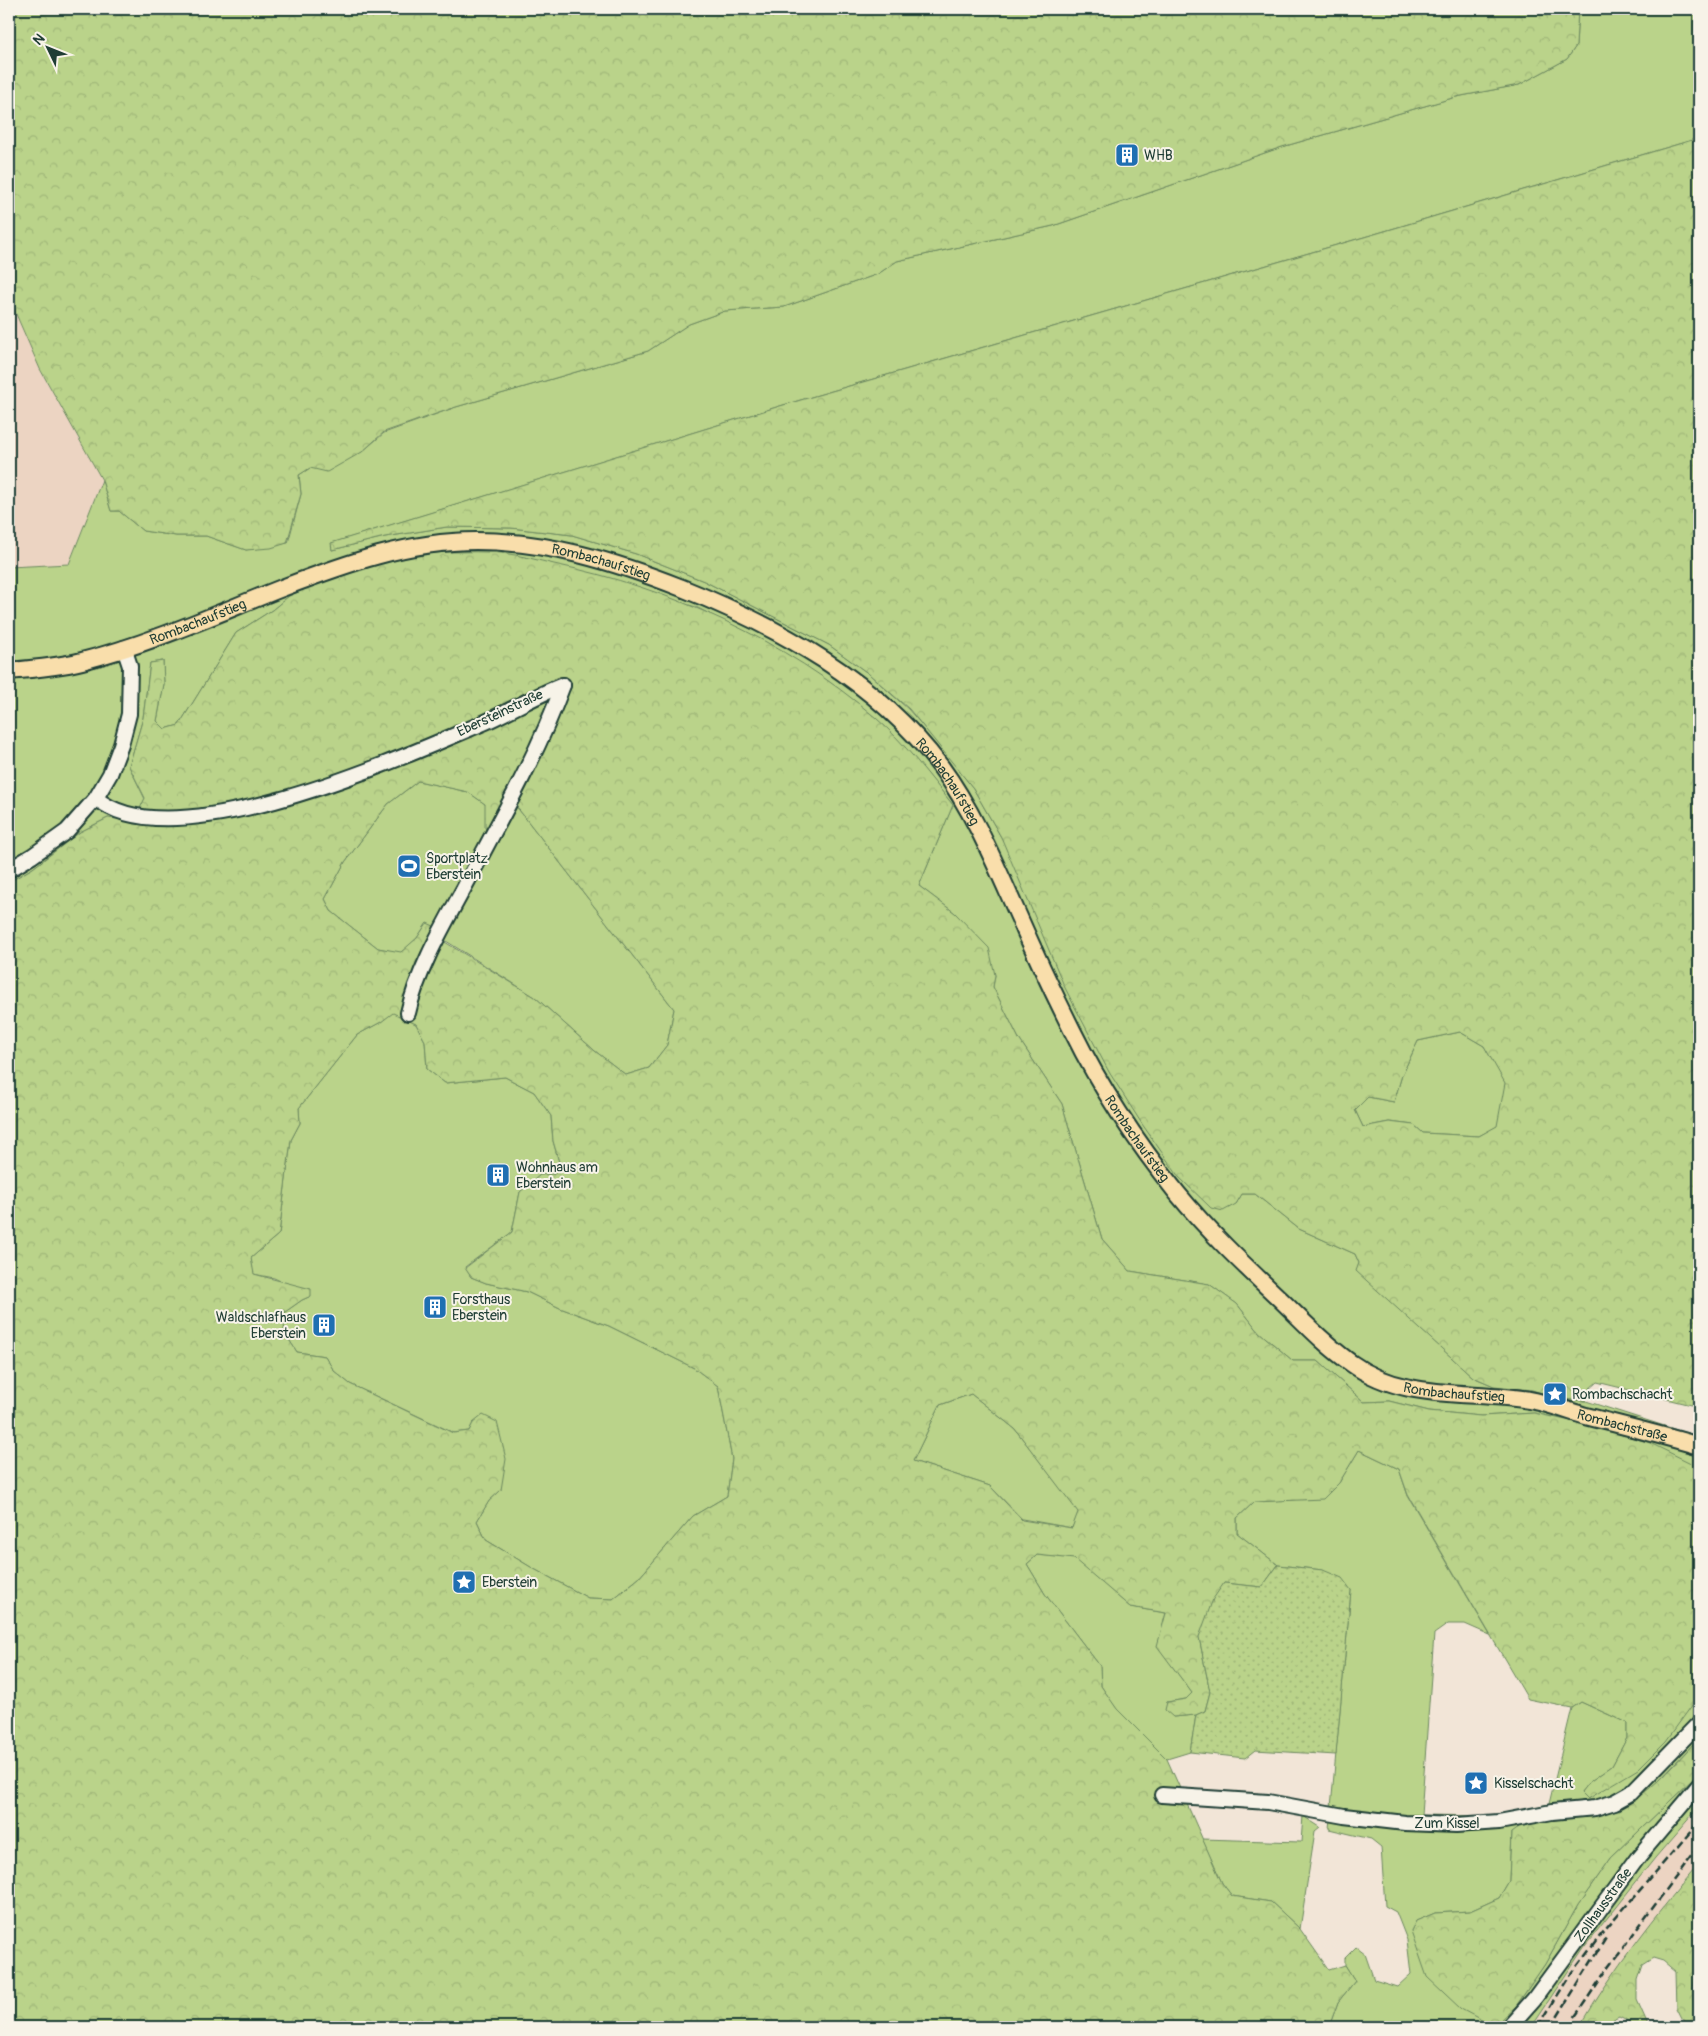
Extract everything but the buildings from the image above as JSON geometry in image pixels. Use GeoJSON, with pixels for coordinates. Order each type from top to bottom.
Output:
{"type":"FeatureCollection","features":[{"type":"Feature","properties":{"kind":"main road","name":"Rombachaufstieg"},"geometry":{"type":"LineString","coordinates":[[9,671],[80,661],[124,648],[334,568],[397,549],[441,542],[516,543],[559,549],[605,560],[704,597],[775,631],[842,673],[886,706],[914,734],[942,768],[972,818],[1076,1037],[1118,1110],[1179,1195],[1250,1270],[1338,1354],[1376,1378],[1405,1388],[1430,1393],[1499,1397],[1546,1404]]}},
{"type":"Feature","properties":{"kind":"main road","name":"Rombachstraße"},"geometry":{"type":"LineString","coordinates":[[1546,1404],[1699,1446]]}},
{"type":"Feature","properties":{"kind":"street"},"geometry":{"type":"LineString","coordinates":[[9,870],[67,831],[96,798],[110,774],[129,714],[130,666],[124,648]]}},
{"type":"Feature","properties":{"kind":"street","name":"Ebersteinstraße"},"geometry":{"type":"LineString","coordinates":[[96,798],[104,805],[124,814],[146,818],[201,816],[251,807],[318,789],[474,726],[539,694],[563,685],[538,745],[439,935],[408,1011]]}},
{"type":"Feature","properties":{"kind":"street","name":"Zum Kissel"},"geometry":{"type":"LineString","coordinates":[[1162,1796],[1268,1802],[1344,1816],[1405,1823],[1456,1825],[1499,1822],[1552,1812],[1595,1808],[1615,1802],[1631,1793],[1699,1723]]}},
{"type":"Feature","properties":{"kind":"street","name":"Zollhausstraße"},"geometry":{"type":"LineString","coordinates":[[1510,2027],[1534,1999],[1639,1856],[1699,1785]]}},
{"type":"Feature","properties":{"kind":"shaded area"},"geometry":{"type":"Polygon","coordinates":[[[9,298],[40,369],[102,480],[69,564],[9,567],[9,298]]]}},
{"type":"Feature","properties":{"kind":"shaded area"},"geometry":{"type":"Polygon","coordinates":[[[1699,1807],[1699,1864],[1674,1893],[1625,1960],[1580,2027],[1531,2027],[1585,1946],[1655,1858],[1699,1807]]]}},
{"type":"Feature","properties":{"kind":"green space"},"geometry":{"type":"Polygon","coordinates":[[[9,9],[1578,9],[1576,46],[1567,59],[1519,85],[1456,97],[1282,147],[1053,226],[897,261],[878,274],[784,307],[725,311],[689,324],[648,351],[456,407],[384,432],[362,452],[327,472],[310,468],[299,475],[301,494],[287,543],[271,548],[246,550],[206,536],[176,536],[143,531],[119,511],[111,511],[102,480],[40,369],[9,298],[9,9]]]}},
{"type":"Feature","properties":{"kind":"green space"},"geometry":{"type":"Polygon","coordinates":[[[1578,9],[1699,9],[1699,138],[780,406],[332,543],[332,550],[385,537],[447,527],[511,528],[572,535],[636,554],[704,581],[829,645],[869,674],[908,709],[973,788],[1001,837],[1236,1204],[1242,1194],[1255,1194],[1299,1229],[1355,1254],[1359,1263],[1357,1271],[1473,1377],[1494,1386],[1532,1390],[1560,1399],[1586,1401],[1699,1437],[1699,1467],[1598,1427],[1534,1413],[1481,1416],[1429,1411],[1389,1401],[1364,1402],[1318,1361],[1293,1361],[1259,1332],[1237,1304],[1209,1284],[1130,1271],[1102,1239],[1062,1104],[1019,1039],[993,987],[995,975],[955,913],[919,886],[953,805],[921,766],[877,719],[828,681],[770,645],[696,607],[502,553],[446,552],[386,558],[368,562],[289,596],[272,610],[236,633],[179,725],[165,729],[157,721],[164,684],[163,661],[150,663],[143,718],[129,766],[145,799],[134,822],[108,818],[80,832],[33,868],[9,882],[9,567],[69,564],[102,480],[111,511],[119,511],[143,531],[176,536],[206,536],[246,550],[288,543],[301,494],[299,475],[310,468],[362,452],[384,433],[456,407],[648,351],[689,324],[725,311],[784,307],[878,274],[897,261],[1053,226],[1282,147],[1456,97],[1519,85],[1567,59],[1576,46],[1578,9]]]}},
{"type":"Feature","properties":{"kind":"green space"},"geometry":{"type":"Polygon","coordinates":[[[1699,138],[1699,1407],[1597,1382],[1589,1389],[1586,1401],[1560,1399],[1532,1390],[1494,1386],[1473,1377],[1356,1271],[1359,1263],[1355,1254],[1299,1229],[1255,1194],[1242,1194],[1236,1204],[1223,1211],[1211,1208],[1179,1177],[1109,1072],[1065,988],[1001,837],[973,788],[909,709],[869,674],[829,645],[704,581],[636,554],[572,535],[511,528],[447,527],[385,537],[332,550],[331,543],[780,406],[1699,138]],[[1460,1032],[1418,1041],[1402,1075],[1394,1102],[1368,1097],[1355,1110],[1363,1127],[1389,1122],[1414,1125],[1423,1133],[1479,1136],[1497,1126],[1505,1083],[1484,1046],[1460,1032]]]}},
{"type":"Feature","properties":{"kind":"green space"},"geometry":{"type":"Polygon","coordinates":[[[446,552],[502,553],[598,574],[641,587],[725,621],[765,641],[804,664],[841,690],[887,728],[953,805],[919,886],[955,913],[989,948],[995,975],[993,987],[1019,1039],[1062,1104],[1102,1239],[1130,1271],[1209,1284],[1237,1304],[1259,1332],[1293,1361],[1318,1361],[1364,1402],[1389,1401],[1429,1411],[1481,1416],[1534,1413],[1598,1427],[1650,1443],[1699,1467],[1699,1699],[1693,1704],[1666,1741],[1638,1769],[1588,1799],[1581,1792],[1588,1783],[1612,1766],[1627,1738],[1627,1723],[1581,1702],[1572,1708],[1528,1699],[1408,1495],[1399,1469],[1359,1450],[1339,1483],[1323,1499],[1254,1502],[1237,1518],[1237,1533],[1278,1565],[1262,1587],[1224,1583],[1199,1637],[1210,1692],[1205,1711],[1196,1715],[1173,1717],[1165,1710],[1167,1702],[1186,1699],[1192,1693],[1157,1646],[1166,1613],[1130,1607],[1074,1559],[1037,1555],[1027,1564],[1045,1594],[1100,1666],[1101,1686],[1117,1709],[1167,1759],[1222,1883],[1232,1896],[1271,1902],[1300,1929],[1329,1970],[1345,1965],[1355,1981],[1338,2002],[1330,2024],[1345,2027],[9,2027],[9,882],[33,868],[80,832],[108,818],[134,821],[145,798],[129,766],[143,718],[150,663],[163,661],[164,684],[157,721],[165,729],[179,725],[236,633],[272,610],[289,596],[368,562],[386,558],[446,552]],[[418,781],[388,804],[345,862],[325,899],[331,911],[378,948],[401,952],[417,938],[427,923],[434,926],[435,936],[535,997],[595,1051],[626,1075],[649,1068],[667,1045],[674,1009],[516,806],[500,834],[485,828],[485,804],[468,792],[418,781]],[[393,1013],[357,1035],[299,1108],[300,1123],[291,1140],[279,1234],[251,1258],[254,1274],[311,1289],[311,1296],[285,1312],[284,1332],[297,1352],[325,1356],[334,1371],[350,1384],[453,1433],[469,1431],[473,1423],[483,1415],[497,1422],[506,1459],[501,1490],[489,1501],[477,1521],[486,1540],[588,1598],[613,1599],[639,1578],[693,1516],[727,1496],[732,1459],[718,1386],[694,1368],[609,1326],[560,1308],[527,1292],[486,1283],[471,1277],[465,1268],[512,1232],[520,1192],[540,1175],[554,1174],[559,1162],[553,1141],[551,1116],[534,1092],[505,1077],[445,1083],[427,1069],[425,1041],[416,1024],[393,1013]],[[971,1394],[940,1405],[913,1461],[990,1486],[1022,1520],[1072,1528],[1078,1512],[1015,1429],[971,1394]]]}},
{"type":"Feature","properties":{"kind":"green space"},"geometry":{"type":"Polygon","coordinates":[[[418,781],[468,792],[485,804],[500,834],[516,806],[674,1009],[667,1045],[649,1068],[626,1075],[595,1051],[535,997],[435,936],[427,923],[417,938],[401,953],[378,948],[331,911],[325,899],[345,862],[388,804],[418,781]]]}},
{"type":"Feature","properties":{"kind":"green space"},"geometry":{"type":"Polygon","coordinates":[[[393,1012],[416,1024],[425,1041],[427,1069],[445,1083],[505,1077],[534,1092],[551,1116],[553,1141],[559,1162],[554,1174],[540,1175],[520,1192],[512,1232],[465,1267],[471,1277],[486,1283],[527,1292],[560,1308],[609,1326],[694,1368],[718,1386],[732,1459],[727,1496],[693,1516],[639,1578],[613,1599],[588,1598],[486,1540],[477,1521],[489,1501],[501,1490],[473,1423],[469,1431],[454,1433],[350,1384],[334,1371],[325,1356],[297,1352],[284,1332],[285,1312],[311,1296],[274,1278],[253,1274],[251,1258],[279,1234],[291,1140],[300,1123],[299,1108],[357,1035],[381,1022],[393,1012]]]}},
{"type":"Feature","properties":{"kind":"green space"},"geometry":{"type":"Polygon","coordinates":[[[1460,1032],[1484,1046],[1506,1083],[1498,1126],[1479,1136],[1423,1133],[1414,1125],[1389,1122],[1363,1127],[1355,1110],[1368,1097],[1394,1102],[1402,1075],[1418,1041],[1460,1032]]]}},
{"type":"Feature","properties":{"kind":"green space"},"geometry":{"type":"Polygon","coordinates":[[[971,1394],[1015,1429],[1079,1512],[1072,1528],[1022,1519],[990,1486],[913,1461],[940,1405],[971,1394]]]}},
{"type":"Feature","properties":{"kind":"green space"},"geometry":{"type":"Polygon","coordinates":[[[1359,1450],[1399,1469],[1408,1496],[1490,1635],[1465,1624],[1448,1624],[1434,1634],[1421,1815],[1497,1816],[1549,1804],[1572,1708],[1581,1702],[1627,1723],[1627,1738],[1612,1766],[1588,1783],[1581,1792],[1699,1699],[1699,1738],[1653,1786],[1631,1802],[1610,1810],[1511,1833],[1509,1881],[1499,1898],[1470,1911],[1435,1913],[1416,1921],[1411,1931],[1516,2006],[1545,1964],[1578,1905],[1611,1858],[1699,1773],[1699,1807],[1655,1858],[1585,1946],[1531,2027],[1345,2027],[1330,2024],[1338,2002],[1355,1981],[1345,1965],[1345,1958],[1356,1947],[1365,1954],[1374,1980],[1397,1987],[1411,1974],[1407,1940],[1396,1912],[1385,1906],[1381,1847],[1371,1839],[1329,1829],[1351,1590],[1323,1570],[1278,1565],[1237,1533],[1237,1518],[1254,1502],[1323,1498],[1339,1483],[1359,1450]]]}},
{"type":"Feature","properties":{"kind":"green space"},"geometry":{"type":"Polygon","coordinates":[[[1037,1555],[1074,1558],[1130,1607],[1166,1613],[1158,1646],[1192,1693],[1186,1699],[1167,1702],[1173,1717],[1196,1715],[1190,1752],[1167,1759],[1117,1710],[1101,1686],[1100,1666],[1045,1594],[1027,1564],[1037,1555]]]}},
{"type":"Feature","properties":{"kind":"green space"},"geometry":{"type":"Polygon","coordinates":[[[1278,1565],[1323,1570],[1342,1578],[1351,1590],[1336,1755],[1255,1750],[1245,1758],[1190,1752],[1196,1715],[1205,1711],[1210,1692],[1199,1637],[1213,1599],[1224,1583],[1262,1587],[1278,1565]]]}},
{"type":"Feature","properties":{"kind":"green space"},"geometry":{"type":"Polygon","coordinates":[[[1699,1738],[1699,1773],[1611,1858],[1578,1905],[1545,1964],[1516,2006],[1500,2021],[1489,2024],[1461,2009],[1427,1977],[1411,1931],[1416,1921],[1435,1913],[1470,1911],[1499,1898],[1509,1881],[1511,1833],[1523,1824],[1595,1813],[1622,1806],[1632,1801],[1659,1780],[1699,1738]]]}},
{"type":"Feature","properties":{"kind":"green space"},"geometry":{"type":"Polygon","coordinates":[[[1303,1816],[1320,1827],[1315,1831],[1300,1929],[1271,1902],[1232,1896],[1222,1883],[1202,1839],[1301,1842],[1303,1816]]]}},
{"type":"Feature","properties":{"kind":"green space"},"geometry":{"type":"Polygon","coordinates":[[[1699,1864],[1699,1975],[1693,1990],[1696,2021],[1694,2025],[1684,2022],[1677,2008],[1676,1972],[1663,1961],[1653,1958],[1642,1965],[1637,1980],[1637,2000],[1649,2027],[1634,2027],[1629,2021],[1619,2016],[1606,2022],[1602,2027],[1580,2027],[1606,1984],[1699,1864]]]}},
{"type":"Feature","properties":{"kind":"railway"},"geometry":{"type":"LineString","coordinates":[[1538,2027],[1567,1980],[1600,1936],[1699,1822]]}},
{"type":"Feature","properties":{"kind":"railway"},"geometry":{"type":"LineString","coordinates":[[1568,2027],[1610,1965],[1699,1846]]}},
{"type":"Feature","properties":{"kind":"railway"},"geometry":{"type":"LineString","coordinates":[[1551,2027],[1606,1938]]}},
{"type":"Feature","properties":{"kind":"place","name":"WHB"},"geometry":{"type":"Point","coordinates":[1127,155]}},
{"type":"Feature","properties":{"kind":"place","name":"Sportplatz Eberstein"},"geometry":{"type":"Point","coordinates":[409,866]}},
{"type":"Feature","properties":{"kind":"place","name":"Wohnhaus am Eberstein"},"geometry":{"type":"Point","coordinates":[498,1175]}},
{"type":"Feature","properties":{"kind":"place","name":"Forsthaus Eberstein"},"geometry":{"type":"Point","coordinates":[435,1307]}},
{"type":"Feature","properties":{"kind":"place","name":"Waldschlafhaus Eberstein"},"geometry":{"type":"Point","coordinates":[324,1325]}},
{"type":"Feature","properties":{"kind":"place","name":"Rombachschacht"},"geometry":{"type":"Point","coordinates":[1555,1394]}},
{"type":"Feature","properties":{"kind":"place","name":"Eberstein"},"geometry":{"type":"Point","coordinates":[464,1582]}},
{"type":"Feature","properties":{"kind":"place","name":"Kisselschacht"},"geometry":{"type":"Point","coordinates":[1476,1783]}}]}
